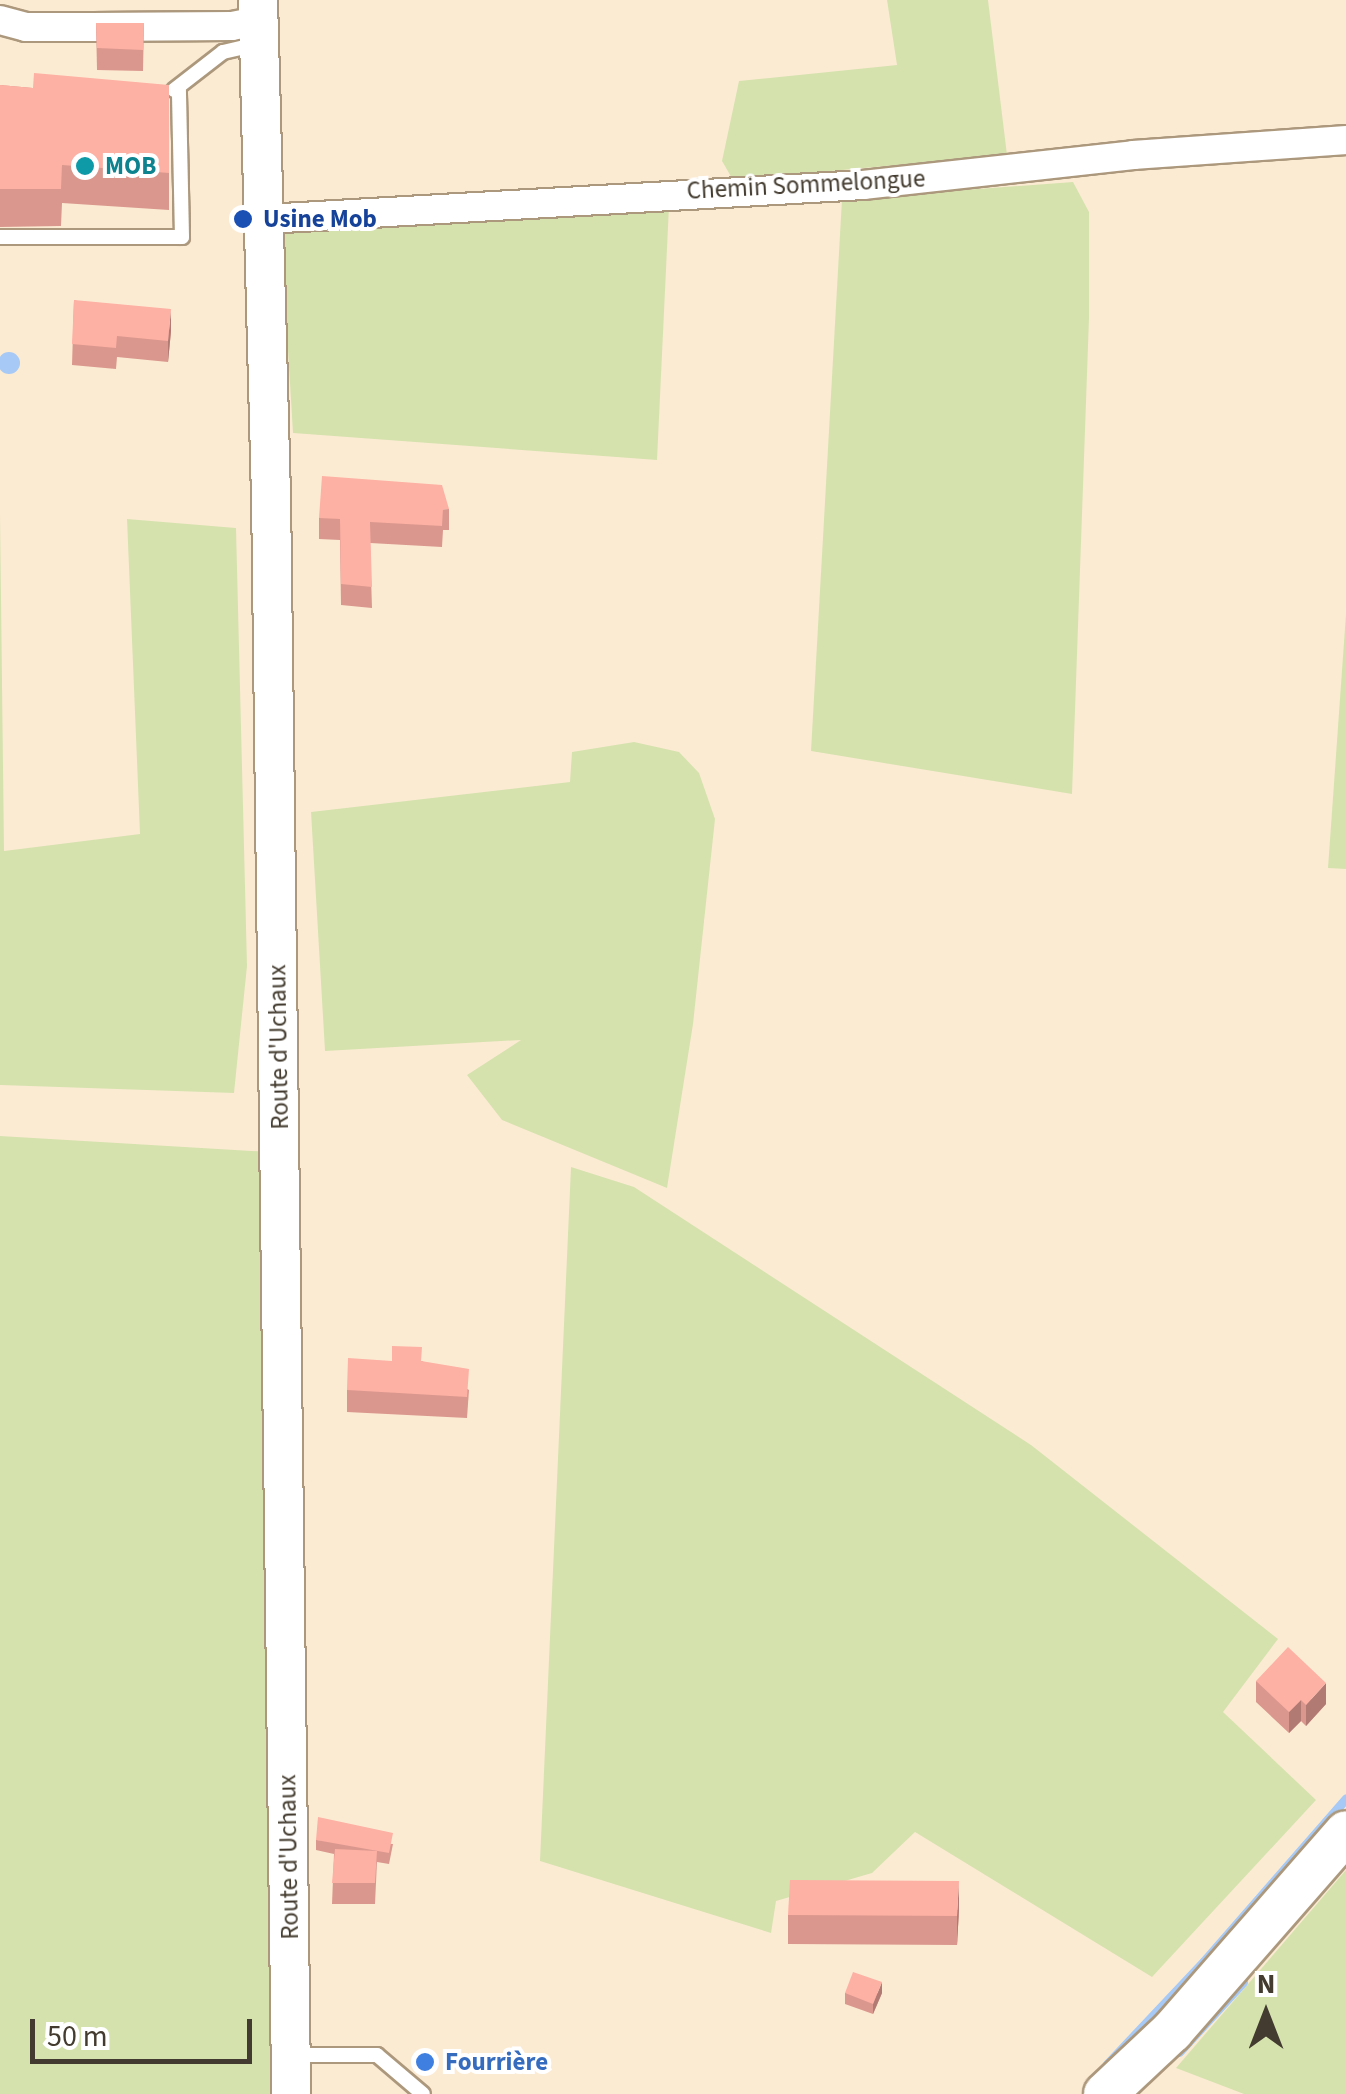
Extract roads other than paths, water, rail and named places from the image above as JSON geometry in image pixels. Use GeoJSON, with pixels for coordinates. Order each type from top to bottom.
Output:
{"type":"FeatureCollection","features":[{"type":"Feature","properties":{"kind":"main road","name":"Route d'Uchaux"},"geometry":{"type":"LineString","coordinates":[[258,22],[291,2094]]}},
{"type":"Feature","properties":{"kind":"main road"},"geometry":{"type":"LineString","coordinates":[[1104,2094],[1172,2032],[1346,1832]]}},
{"type":"Feature","properties":{"kind":"street"},"geometry":{"type":"LineString","coordinates":[[0,20],[26,27],[232,26],[258,22]]}},
{"type":"Feature","properties":{"kind":"street","name":"Chemin Sommelongue"},"geometry":{"type":"LineString","coordinates":[[264,219],[863,185],[1134,155],[1346,140]]}},
{"type":"Feature","properties":{"kind":"lane"},"geometry":{"type":"LineString","coordinates":[[159,90],[179,90],[258,22]]}},
{"type":"Feature","properties":{"kind":"lane"},"geometry":{"type":"LineString","coordinates":[[0,236],[182,237],[179,90]]}},
{"type":"Feature","properties":{"kind":"lane"},"geometry":{"type":"LineString","coordinates":[[291,2055],[378,2055],[422,2094]]}},
{"type":"Feature","properties":{"kind":"water"},"geometry":{"type":"Polygon","coordinates":[[[9,352],[17,355],[17,371],[9,374],[1,371],[-2,363],[1,355],[9,352]]]}},
{"type":"Feature","properties":{"kind":"waterway"},"geometry":{"type":"LineString","coordinates":[[1107,2064],[1204,1961],[1346,1798]]}},
{"type":"Feature","properties":{"kind":"waterway"},"geometry":{"type":"LineString","coordinates":[[1179,2052],[1243,1982]]}},
{"type":"Feature","properties":{"kind":"place","name":"MOB"},"geometry":{"type":"Point","coordinates":[85,166]}},
{"type":"Feature","properties":{"kind":"place","name":"Usine Mob"},"geometry":{"type":"Point","coordinates":[243,219]}},
{"type":"Feature","properties":{"kind":"place","name":"Fourrière"},"geometry":{"type":"Point","coordinates":[425,2062]}}]}
